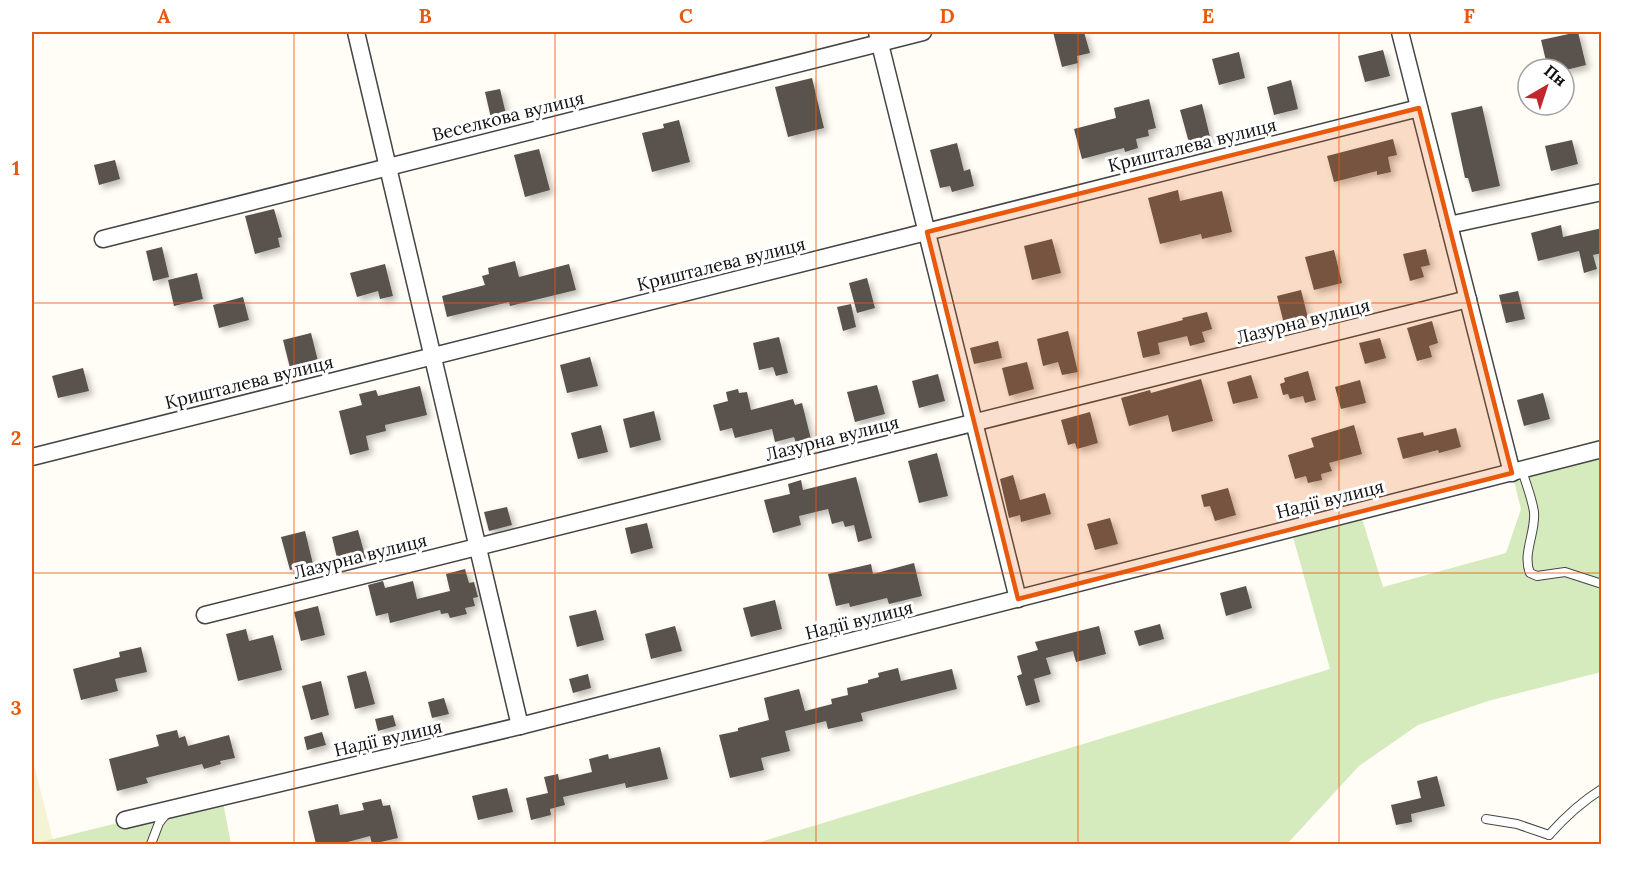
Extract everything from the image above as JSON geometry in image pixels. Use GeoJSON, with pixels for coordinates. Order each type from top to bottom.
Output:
{"type":"FeatureCollection","features":[{"type":"Feature","properties":{"kind":"street"},"geometry":{"type":"LineString","coordinates":[[356,32],[520,726]]}},
{"type":"Feature","properties":{"kind":"street","name":"Веселкова вулиця"},"geometry":{"type":"LineString","coordinates":[[103,239],[388,167],[878,37],[923,32]]}},
{"type":"Feature","properties":{"kind":"street"},"geometry":{"type":"LineString","coordinates":[[1400,32],[1468,299],[1517,472]]}},
{"type":"Feature","properties":{"kind":"street"},"geometry":{"type":"LineString","coordinates":[[878,37],[1018,599]]}},
{"type":"Feature","properties":{"kind":"street","name":"Кришталева вулиця"},"geometry":{"type":"LineString","coordinates":[[32,457],[1419,108]]}},
{"type":"Feature","properties":{"kind":"street"},"geometry":{"type":"LineString","coordinates":[[1449,225],[1602,192]]}},
{"type":"Feature","properties":{"kind":"street","name":"Лазурна вулиця"},"geometry":{"type":"LineString","coordinates":[[205,615],[1468,299]]}},
{"type":"Feature","properties":{"kind":"street","name":"Надії вулиця"},"geometry":{"type":"LineString","coordinates":[[125,820],[520,726],[1602,449]]}},
{"type":"Feature","properties":{"kind":"lane"},"geometry":{"type":"LineString","coordinates":[[1517,472],[1534,512],[1527,565],[1530,573],[1537,576],[1565,572],[1602,584]]}},
{"type":"Feature","properties":{"kind":"lane"},"geometry":{"type":"LineString","coordinates":[[1549,835],[1570,812],[1602,789]]}},
{"type":"Feature","properties":{"kind":"lane"},"geometry":{"type":"LineString","coordinates":[[152,844],[159,823],[168,810]]}},
{"type":"Feature","properties":{"kind":"lane"},"geometry":{"type":"LineString","coordinates":[[1486,819],[1517,824],[1549,835]]}},
{"type":"Feature","properties":{"kind":"lane"},"geometry":{"type":"LineString","coordinates":[[1549,835],[1551,844]]}},
{"type":"Feature","properties":{"kind":"highlighted area"},"geometry":{"type":"Polygon","coordinates":[[[1419,108],[1512,473],[1018,599],[927,232],[1419,108]]]}},
{"type":"Feature","properties":{"kind":"shaded area"},"geometry":{"type":"Polygon","coordinates":[[[32,757],[53,840],[33,844],[32,844],[32,757]]]}},
{"type":"Feature","properties":{"kind":"green space"},"geometry":{"type":"Polygon","coordinates":[[[1601,449],[1601,672],[1488,701],[1418,725],[1359,766],[1287,844],[754,844],[1330,669],[1291,530],[1360,512],[1383,587],[1506,553],[1521,509],[1512,473],[1601,449]]]}},
{"type":"Feature","properties":{"kind":"green space"},"geometry":{"type":"Polygon","coordinates":[[[222,797],[231,844],[33,844],[222,797]]]}},
{"type":"Feature","properties":{"kind":"building"},"geometry":{"type":"Polygon","coordinates":[[[1053,32],[1084,32],[1090,53],[1077,56],[1078,63],[1062,67],[1053,32]]]}},
{"type":"Feature","properties":{"kind":"building"},"geometry":{"type":"Polygon","coordinates":[[[1578,32],[1586,65],[1576,68],[1576,57],[1545,57],[1541,40],[1578,32]]]}},
{"type":"Feature","properties":{"kind":"building"},"geometry":{"type":"Polygon","coordinates":[[[1383,50],[1390,76],[1365,82],[1358,56],[1383,50]]]}},
{"type":"Feature","properties":{"kind":"building"},"geometry":{"type":"Polygon","coordinates":[[[1239,52],[1245,78],[1219,85],[1212,59],[1239,52]]]}},
{"type":"Feature","properties":{"kind":"building"},"geometry":{"type":"Polygon","coordinates":[[[812,78],[824,128],[788,137],[775,87],[812,78]]]}},
{"type":"Feature","properties":{"kind":"building"},"geometry":{"type":"Polygon","coordinates":[[[1291,80],[1298,109],[1274,115],[1267,87],[1291,80]]]}},
{"type":"Feature","properties":{"kind":"building"},"geometry":{"type":"Polygon","coordinates":[[[500,89],[506,114],[491,118],[485,92],[500,89]]]}},
{"type":"Feature","properties":{"kind":"building"},"geometry":{"type":"Polygon","coordinates":[[[1149,99],[1156,128],[1148,130],[1149,136],[1136,139],[1138,148],[1125,152],[1124,148],[1082,159],[1074,129],[1116,118],[1114,108],[1149,99]]]}},
{"type":"Feature","properties":{"kind":"building"},"geometry":{"type":"Polygon","coordinates":[[[1202,104],[1212,145],[1191,150],[1180,110],[1202,104]]]}},
{"type":"Feature","properties":{"kind":"building"},"geometry":{"type":"Polygon","coordinates":[[[1482,106],[1500,186],[1472,192],[1468,178],[1465,178],[1451,113],[1482,106]]]}},
{"type":"Feature","properties":{"kind":"building"},"geometry":{"type":"Polygon","coordinates":[[[679,120],[690,162],[652,172],[642,133],[664,128],[663,124],[679,120]]]}},
{"type":"Feature","properties":{"kind":"building"},"geometry":{"type":"Polygon","coordinates":[[[1393,139],[1397,155],[1388,157],[1391,172],[1377,175],[1377,171],[1334,182],[1327,156],[1393,139]]]}},
{"type":"Feature","properties":{"kind":"building"},"geometry":{"type":"Polygon","coordinates":[[[1572,140],[1578,164],[1551,171],[1545,146],[1572,140]]]}},
{"type":"Feature","properties":{"kind":"building"},"geometry":{"type":"Polygon","coordinates":[[[957,143],[964,171],[970,169],[974,186],[952,192],[950,186],[940,188],[930,150],[957,143]]]}},
{"type":"Feature","properties":{"kind":"building"},"geometry":{"type":"Polygon","coordinates":[[[539,149],[550,190],[525,197],[514,155],[539,149]]]}},
{"type":"Feature","properties":{"kind":"building"},"geometry":{"type":"Polygon","coordinates":[[[115,160],[120,179],[99,185],[94,165],[115,160]]]}},
{"type":"Feature","properties":{"kind":"building"},"geometry":{"type":"Polygon","coordinates":[[[1178,190],[1180,201],[1222,191],[1232,232],[1202,239],[1201,234],[1160,244],[1148,198],[1178,190]]]}},
{"type":"Feature","properties":{"kind":"building"},"geometry":{"type":"Polygon","coordinates":[[[274,209],[282,237],[278,238],[280,247],[255,254],[245,216],[274,209]]]}},
{"type":"Feature","properties":{"kind":"building"},"geometry":{"type":"Polygon","coordinates":[[[1561,225],[1563,237],[1602,228],[1602,253],[1593,255],[1597,269],[1584,273],[1579,251],[1538,261],[1531,233],[1561,225]]]}},
{"type":"Feature","properties":{"kind":"building"},"geometry":{"type":"Polygon","coordinates":[[[1052,239],[1061,273],[1032,280],[1024,246],[1052,239]]]}},
{"type":"Feature","properties":{"kind":"building"},"geometry":{"type":"Polygon","coordinates":[[[162,247],[169,277],[153,281],[146,251],[162,247]]]}},
{"type":"Feature","properties":{"kind":"building"},"geometry":{"type":"Polygon","coordinates":[[[1426,249],[1430,265],[1421,267],[1424,277],[1410,281],[1403,254],[1426,249]]]}},
{"type":"Feature","properties":{"kind":"building"},"geometry":{"type":"Polygon","coordinates":[[[1334,250],[1342,283],[1314,290],[1305,257],[1334,250]]]}},
{"type":"Feature","properties":{"kind":"building"},"geometry":{"type":"Polygon","coordinates":[[[515,261],[519,277],[569,264],[576,290],[510,306],[509,302],[447,317],[442,296],[485,285],[482,276],[489,274],[488,268],[515,261]]]}},
{"type":"Feature","properties":{"kind":"building"},"geometry":{"type":"Polygon","coordinates":[[[385,264],[393,296],[380,299],[378,291],[357,297],[350,273],[385,264]]]}},
{"type":"Feature","properties":{"kind":"building"},"geometry":{"type":"Polygon","coordinates":[[[197,273],[203,299],[174,306],[168,280],[197,273]]]}},
{"type":"Feature","properties":{"kind":"building"},"geometry":{"type":"Polygon","coordinates":[[[867,278],[875,308],[857,313],[849,283],[867,278]]]}},
{"type":"Feature","properties":{"kind":"building"},"geometry":{"type":"Polygon","coordinates":[[[1301,290],[1308,318],[1284,324],[1277,296],[1301,290]]]}},
{"type":"Feature","properties":{"kind":"building"},"geometry":{"type":"Polygon","coordinates":[[[1518,291],[1525,319],[1506,323],[1499,295],[1518,291]]]}},
{"type":"Feature","properties":{"kind":"building"},"geometry":{"type":"Polygon","coordinates":[[[243,297],[249,320],[219,328],[213,305],[243,297]]]}},
{"type":"Feature","properties":{"kind":"building"},"geometry":{"type":"Polygon","coordinates":[[[851,304],[856,327],[843,331],[837,307],[851,304]]]}},
{"type":"Feature","properties":{"kind":"building"},"geometry":{"type":"Polygon","coordinates":[[[1207,312],[1212,329],[1202,332],[1205,342],[1190,346],[1187,336],[1158,343],[1160,354],[1143,358],[1137,332],[1207,312]]]}},
{"type":"Feature","properties":{"kind":"building"},"geometry":{"type":"Polygon","coordinates":[[[1432,321],[1438,343],[1429,346],[1432,357],[1417,361],[1407,328],[1432,321]]]}},
{"type":"Feature","properties":{"kind":"building"},"geometry":{"type":"Polygon","coordinates":[[[1068,331],[1078,372],[1062,375],[1058,362],[1043,366],[1037,339],[1068,331]]]}},
{"type":"Feature","properties":{"kind":"building"},"geometry":{"type":"Polygon","coordinates":[[[311,333],[318,361],[290,368],[283,340],[311,333]]]}},
{"type":"Feature","properties":{"kind":"building"},"geometry":{"type":"Polygon","coordinates":[[[779,337],[788,373],[776,376],[773,367],[759,370],[753,343],[779,337]]]}},
{"type":"Feature","properties":{"kind":"building"},"geometry":{"type":"Polygon","coordinates":[[[1380,338],[1386,358],[1365,364],[1359,343],[1380,338]]]}},
{"type":"Feature","properties":{"kind":"building"},"geometry":{"type":"Polygon","coordinates":[[[998,341],[1002,358],[974,364],[970,348],[998,341]]]}},
{"type":"Feature","properties":{"kind":"building"},"geometry":{"type":"Polygon","coordinates":[[[590,357],[598,386],[567,393],[560,365],[590,357]]]}},
{"type":"Feature","properties":{"kind":"building"},"geometry":{"type":"Polygon","coordinates":[[[1027,362],[1034,389],[1009,396],[1002,368],[1027,362]]]}},
{"type":"Feature","properties":{"kind":"building"},"geometry":{"type":"Polygon","coordinates":[[[83,368],[89,391],[58,398],[52,376],[83,368]]]}},
{"type":"Feature","properties":{"kind":"building"},"geometry":{"type":"Polygon","coordinates":[[[1308,371],[1316,400],[1305,403],[1303,396],[1290,399],[1288,394],[1283,395],[1280,384],[1285,382],[1284,378],[1308,371]]]}},
{"type":"Feature","properties":{"kind":"building"},"geometry":{"type":"Polygon","coordinates":[[[938,374],[945,401],[919,408],[912,381],[938,374]]]}},
{"type":"Feature","properties":{"kind":"building"},"geometry":{"type":"Polygon","coordinates":[[[1251,375],[1258,398],[1233,404],[1227,382],[1251,375]]]}},
{"type":"Feature","properties":{"kind":"building"},"geometry":{"type":"Polygon","coordinates":[[[1201,379],[1213,421],[1172,432],[1168,415],[1129,426],[1121,398],[1150,390],[1151,393],[1201,379]]]}},
{"type":"Feature","properties":{"kind":"building"},"geometry":{"type":"Polygon","coordinates":[[[1360,380],[1366,403],[1341,409],[1335,387],[1360,380]]]}},
{"type":"Feature","properties":{"kind":"building"},"geometry":{"type":"Polygon","coordinates":[[[877,385],[885,414],[855,422],[847,392],[877,385]]]}},
{"type":"Feature","properties":{"kind":"building"},"geometry":{"type":"Polygon","coordinates":[[[420,386],[427,415],[385,425],[386,431],[366,436],[369,450],[350,455],[339,411],[362,405],[359,394],[376,390],[378,396],[420,386]]]}},
{"type":"Feature","properties":{"kind":"building"},"geometry":{"type":"Polygon","coordinates":[[[738,389],[739,393],[747,392],[751,410],[793,399],[795,405],[802,403],[811,439],[796,443],[794,437],[775,442],[772,429],[735,438],[732,428],[720,431],[713,405],[728,401],[726,392],[738,389]]]}},
{"type":"Feature","properties":{"kind":"building"},"geometry":{"type":"Polygon","coordinates":[[[1543,393],[1550,419],[1524,426],[1517,400],[1543,393]]]}},
{"type":"Feature","properties":{"kind":"building"},"geometry":{"type":"Polygon","coordinates":[[[654,411],[661,440],[630,448],[623,419],[654,411]]]}},
{"type":"Feature","properties":{"kind":"building"},"geometry":{"type":"Polygon","coordinates":[[[1090,412],[1098,443],[1077,449],[1075,443],[1068,445],[1061,420],[1090,412]]]}},
{"type":"Feature","properties":{"kind":"building"},"geometry":{"type":"Polygon","coordinates":[[[601,425],[608,452],[578,459],[571,433],[601,425]]]}},
{"type":"Feature","properties":{"kind":"building"},"geometry":{"type":"Polygon","coordinates":[[[1354,425],[1362,454],[1329,463],[1332,471],[1321,474],[1322,480],[1308,483],[1306,476],[1295,479],[1288,455],[1314,447],[1311,438],[1354,425]]]}},
{"type":"Feature","properties":{"kind":"building"},"geometry":{"type":"Polygon","coordinates":[[[1456,428],[1461,447],[1403,459],[1397,438],[1423,432],[1424,436],[1456,428]]]}},
{"type":"Feature","properties":{"kind":"building"},"geometry":{"type":"Polygon","coordinates":[[[937,453],[948,496],[919,503],[908,461],[937,453]]]}},
{"type":"Feature","properties":{"kind":"building"},"geometry":{"type":"Polygon","coordinates":[[[1013,475],[1020,500],[1045,493],[1051,514],[1021,522],[1020,515],[1009,518],[1000,479],[1013,475]]]}},
{"type":"Feature","properties":{"kind":"building"},"geometry":{"type":"Polygon","coordinates":[[[856,477],[872,538],[858,542],[854,525],[845,527],[843,521],[832,524],[828,509],[799,516],[801,525],[773,533],[764,500],[790,494],[788,484],[801,480],[803,490],[856,477]]]}},
{"type":"Feature","properties":{"kind":"building"},"geometry":{"type":"Polygon","coordinates":[[[1228,488],[1236,515],[1215,521],[1210,506],[1204,507],[1201,495],[1228,488]]]}},
{"type":"Feature","properties":{"kind":"building"},"geometry":{"type":"Polygon","coordinates":[[[507,507],[512,525],[489,531],[484,512],[507,507]]]}},
{"type":"Feature","properties":{"kind":"building"},"geometry":{"type":"Polygon","coordinates":[[[1110,518],[1118,544],[1095,550],[1087,524],[1110,518]]]}},
{"type":"Feature","properties":{"kind":"building"},"geometry":{"type":"Polygon","coordinates":[[[647,523],[653,548],[631,554],[625,528],[647,523]]]}},
{"type":"Feature","properties":{"kind":"building"},"geometry":{"type":"Polygon","coordinates":[[[358,530],[366,559],[339,566],[332,537],[358,530]]]}},
{"type":"Feature","properties":{"kind":"building"},"geometry":{"type":"Polygon","coordinates":[[[305,531],[313,564],[290,570],[281,537],[305,531]]]}},
{"type":"Feature","properties":{"kind":"building"},"geometry":{"type":"Polygon","coordinates":[[[914,563],[922,596],[889,604],[887,598],[850,607],[849,603],[836,606],[828,574],[871,564],[873,574],[914,563]]]}},
{"type":"Feature","properties":{"kind":"building"},"geometry":{"type":"Polygon","coordinates":[[[465,569],[469,583],[474,582],[478,597],[473,598],[475,606],[465,608],[467,614],[450,618],[448,613],[441,614],[440,610],[390,623],[388,613],[376,616],[368,585],[383,581],[385,588],[413,581],[417,599],[450,591],[446,574],[465,569]]]}},
{"type":"Feature","properties":{"kind":"building"},"geometry":{"type":"Polygon","coordinates":[[[1246,586],[1252,608],[1226,616],[1220,593],[1246,586]]]}},
{"type":"Feature","properties":{"kind":"building"},"geometry":{"type":"Polygon","coordinates":[[[775,600],[782,629],[751,637],[743,608],[775,600]]]}},
{"type":"Feature","properties":{"kind":"building"},"geometry":{"type":"Polygon","coordinates":[[[318,606],[325,635],[301,641],[294,612],[318,606]]]}},
{"type":"Feature","properties":{"kind":"building"},"geometry":{"type":"Polygon","coordinates":[[[596,610],[604,640],[577,647],[569,616],[596,610]]]}},
{"type":"Feature","properties":{"kind":"building"},"geometry":{"type":"Polygon","coordinates":[[[1160,624],[1164,639],[1139,646],[1134,631],[1160,624]]]}},
{"type":"Feature","properties":{"kind":"building"},"geometry":{"type":"Polygon","coordinates":[[[675,626],[682,651],[651,659],[645,634],[675,626]]]}},
{"type":"Feature","properties":{"kind":"building"},"geometry":{"type":"Polygon","coordinates":[[[1099,626],[1106,654],[1076,662],[1073,651],[1046,658],[1051,674],[1034,679],[1040,702],[1026,706],[1017,676],[1022,674],[1017,656],[1038,650],[1035,642],[1099,626]]]}},
{"type":"Feature","properties":{"kind":"building"},"geometry":{"type":"Polygon","coordinates":[[[246,629],[249,641],[273,635],[282,670],[238,681],[226,634],[246,629]]]}},
{"type":"Feature","properties":{"kind":"building"},"geometry":{"type":"Polygon","coordinates":[[[141,647],[147,672],[115,679],[118,691],[81,700],[73,669],[120,657],[119,652],[141,647]]]}},
{"type":"Feature","properties":{"kind":"building"},"geometry":{"type":"Polygon","coordinates":[[[898,668],[901,681],[952,669],[957,689],[861,713],[863,721],[828,729],[826,721],[785,731],[790,751],[761,758],[764,770],[730,778],[719,735],[769,720],[764,698],[799,689],[805,711],[832,704],[831,699],[848,695],[847,688],[868,683],[868,680],[879,677],[878,673],[898,668]]]}},
{"type":"Feature","properties":{"kind":"building"},"geometry":{"type":"Polygon","coordinates":[[[366,671],[375,704],[355,709],[347,676],[366,671]]]}},
{"type":"Feature","properties":{"kind":"building"},"geometry":{"type":"Polygon","coordinates":[[[588,674],[591,688],[573,693],[569,679],[588,674]]]}},
{"type":"Feature","properties":{"kind":"building"},"geometry":{"type":"Polygon","coordinates":[[[321,681],[329,715],[311,720],[302,686],[321,681]]]}},
{"type":"Feature","properties":{"kind":"building"},"geometry":{"type":"Polygon","coordinates":[[[444,698],[449,714],[432,718],[428,702],[444,698]]]}},
{"type":"Feature","properties":{"kind":"building"},"geometry":{"type":"Polygon","coordinates":[[[393,715],[396,726],[378,731],[375,719],[393,715]]]}},
{"type":"Feature","properties":{"kind":"building"},"geometry":{"type":"Polygon","coordinates":[[[177,730],[179,738],[185,736],[188,746],[229,735],[235,758],[220,761],[221,764],[204,769],[202,764],[146,778],[148,783],[117,791],[109,759],[159,746],[156,735],[177,730]]]}},
{"type":"Feature","properties":{"kind":"building"},"geometry":{"type":"Polygon","coordinates":[[[322,732],[326,745],[307,750],[304,737],[322,732]]]}},
{"type":"Feature","properties":{"kind":"building"},"geometry":{"type":"Polygon","coordinates":[[[660,747],[668,779],[626,788],[625,783],[563,797],[565,805],[550,809],[551,815],[531,820],[526,798],[548,793],[544,777],[558,774],[559,780],[592,772],[589,759],[608,754],[609,759],[660,747]]]}},
{"type":"Feature","properties":{"kind":"building"},"geometry":{"type":"Polygon","coordinates":[[[1437,776],[1445,806],[1411,814],[1412,822],[1396,825],[1391,805],[1421,798],[1417,781],[1437,776]]]}},
{"type":"Feature","properties":{"kind":"building"},"geometry":{"type":"Polygon","coordinates":[[[507,788],[513,812],[478,820],[472,796],[507,788]]]}},
{"type":"Feature","properties":{"kind":"building"},"geometry":{"type":"Polygon","coordinates":[[[381,799],[383,806],[390,805],[398,838],[372,844],[370,836],[345,844],[316,844],[308,811],[338,804],[340,815],[364,810],[362,803],[381,799]]]}}]}
